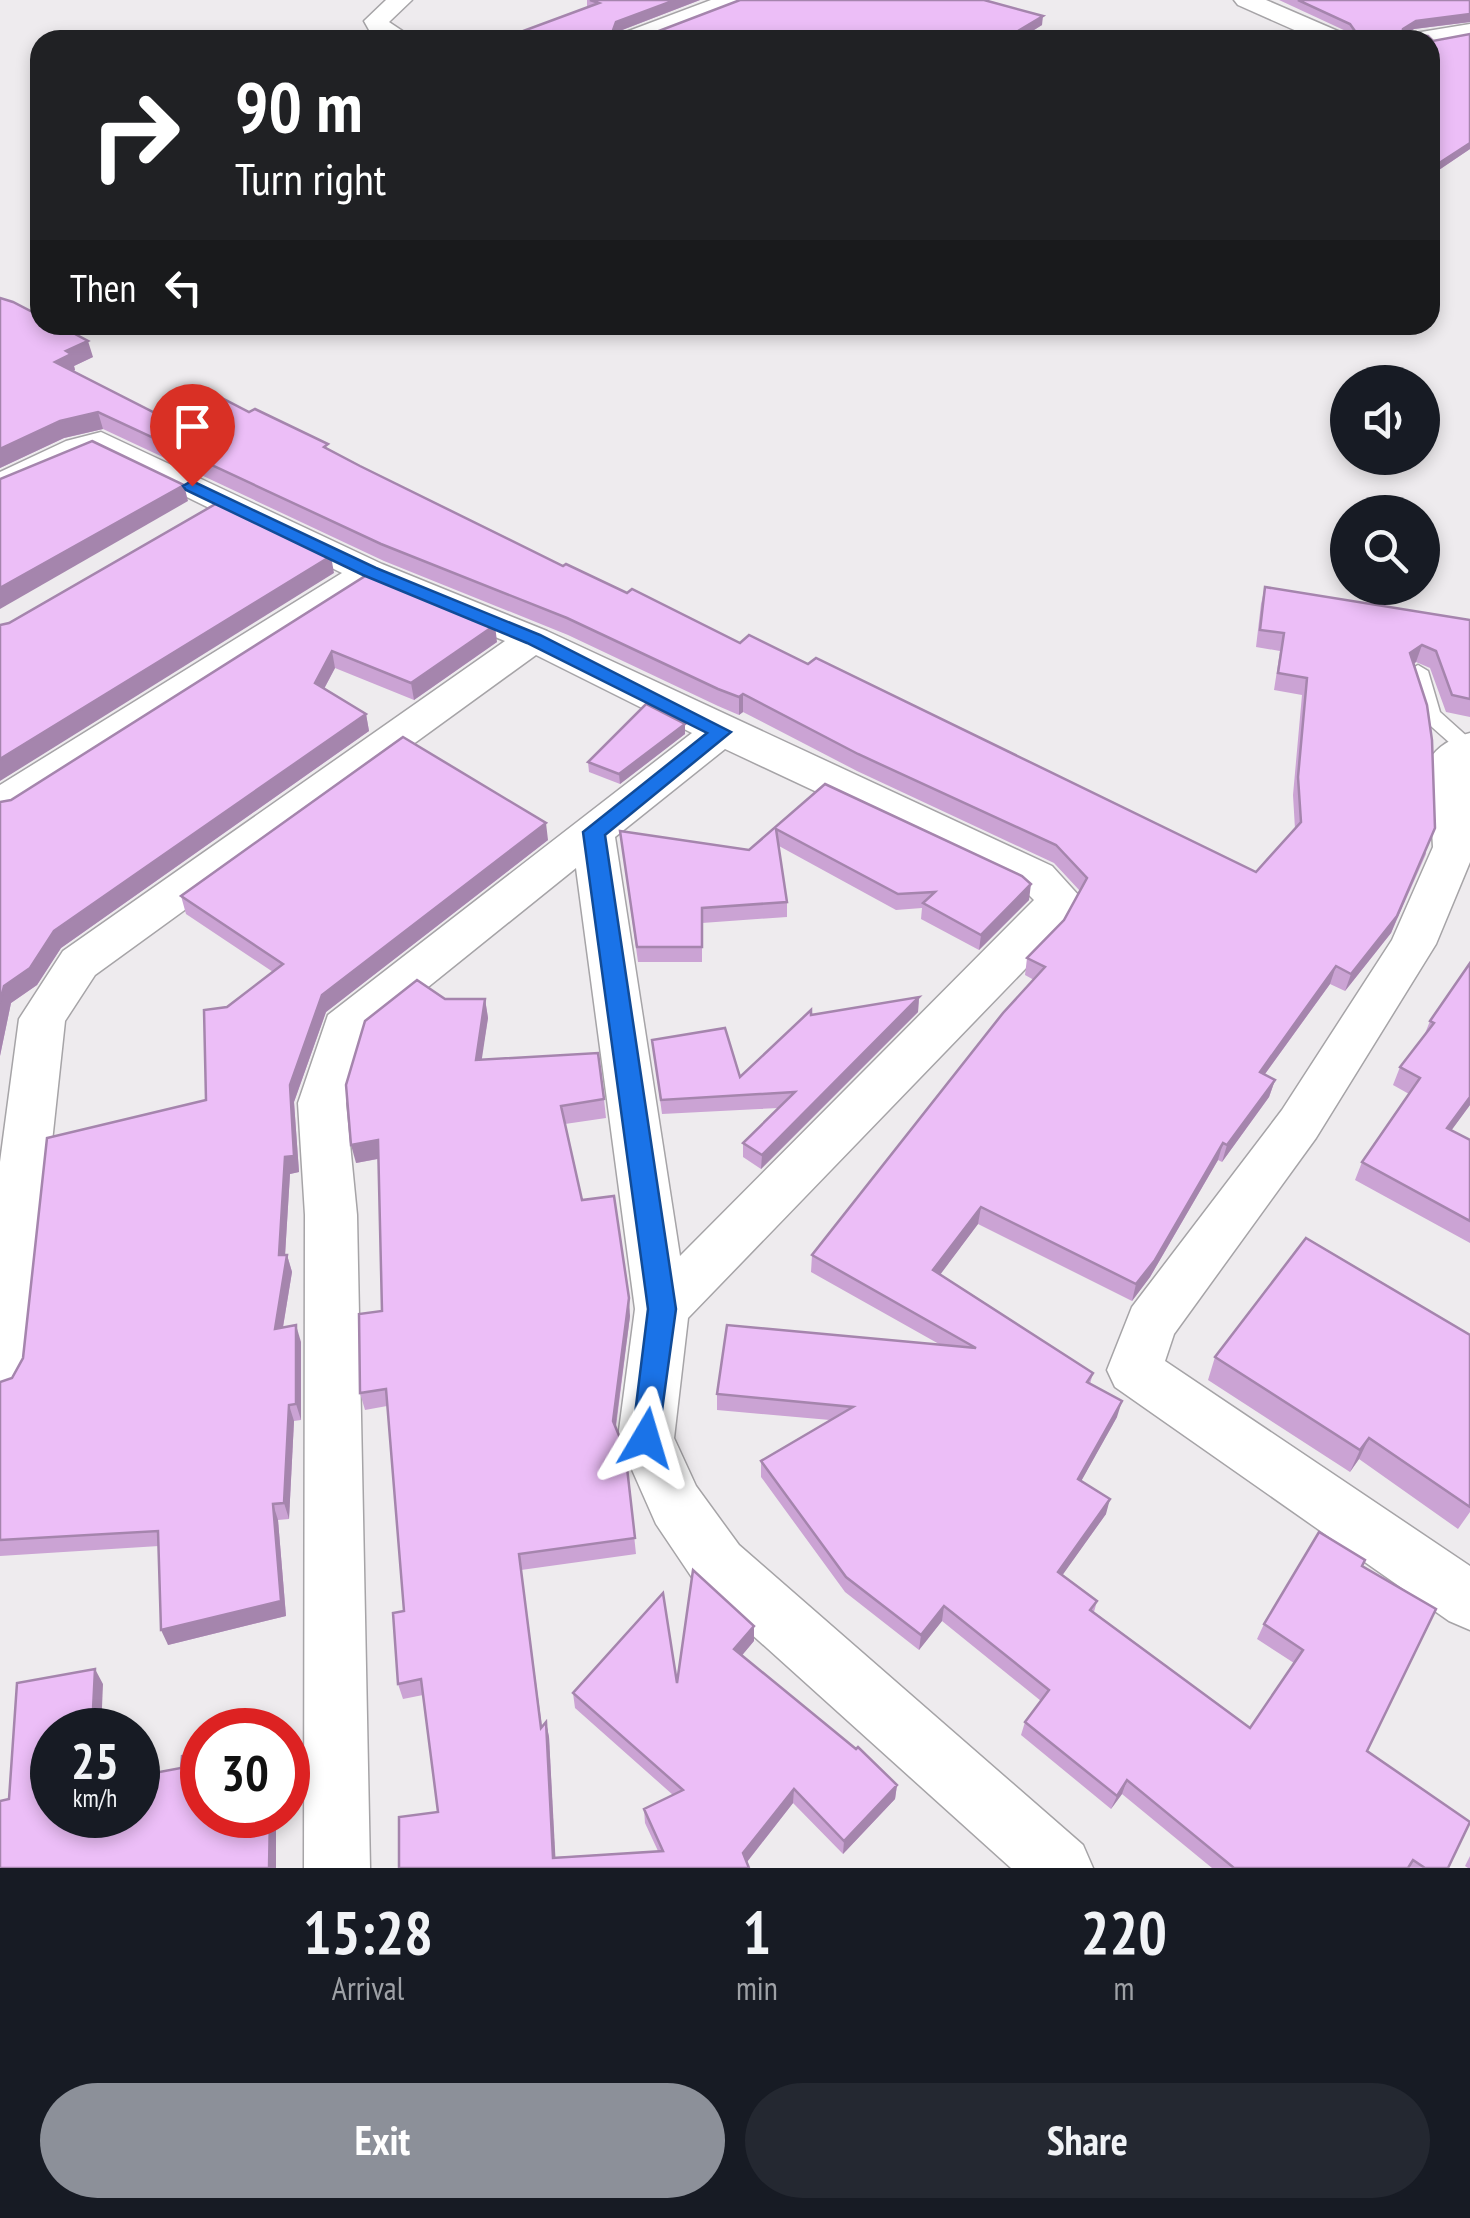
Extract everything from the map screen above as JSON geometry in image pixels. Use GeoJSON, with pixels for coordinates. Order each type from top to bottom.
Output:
{"type":"FeatureCollection","features":[{"type":"Feature","properties":{"kind":"street"},"geometry":{"type":"LineString","coordinates":[[381,30],[376,21],[400,0]]}},
{"type":"Feature","properties":{"kind":"street"},"geometry":{"type":"LineString","coordinates":[[655,30],[733,0]]}},
{"type":"Feature","properties":{"kind":"street"},"geometry":{"type":"LineString","coordinates":[[1246,0],[1315,30]]}},
{"type":"Feature","properties":{"kind":"street"},"geometry":{"type":"LineString","coordinates":[[666,26],[683,30]]}},
{"type":"Feature","properties":{"kind":"street"},"geometry":{"type":"LineString","coordinates":[[1440,36],[1470,31]]}},
{"type":"Feature","properties":{"kind":"street"},"geometry":{"type":"LineString","coordinates":[[0,485],[78,448],[102,442],[369,572],[534,639],[721,732],[1037,877],[1059,898],[1042,924],[662,1309]]}},
{"type":"Feature","properties":{"kind":"street"},"geometry":{"type":"LineString","coordinates":[[188,520],[222,501]]}},
{"type":"Feature","properties":{"kind":"street"},"geometry":{"type":"LineString","coordinates":[[0,804],[369,572]]}},
{"type":"Feature","properties":{"kind":"street"},"geometry":{"type":"LineString","coordinates":[[0,1374],[42,1020],[79,963],[534,639]]}},
{"type":"Feature","properties":{"kind":"street"},"geometry":{"type":"LineString","coordinates":[[338,1868],[332,1215],[322,1104],[345,1028],[721,732]]}},
{"type":"Feature","properties":{"kind":"street"},"geometry":{"type":"LineString","coordinates":[[1468,746],[1449,762],[1455,847],[1413,944],[1299,1124],[1151,1323],[1134,1370],[1470,1602]]}},
{"type":"Feature","properties":{"kind":"street"},"geometry":{"type":"LineString","coordinates":[[594,832],[662,1309],[646,1438],[676,1505],[718,1566],[1060,1868]]}},
{"type":"Feature","properties":{"kind":"lane"},"geometry":{"type":"LineString","coordinates":[[1418,670],[1431,715],[1468,746]]}},
{"type":"Feature","properties":{"kind":"building"},"geometry":{"type":"Polygon","coordinates":[[[590,0],[675,0],[616,22],[613,30],[526,30],[599,3],[590,0]]]}},
{"type":"Feature","properties":{"kind":"building"},"geometry":{"type":"Polygon","coordinates":[[[740,0],[984,0],[1043,16],[1020,30],[661,30],[740,0]]]}},
{"type":"Feature","properties":{"kind":"building"},"geometry":{"type":"Polygon","coordinates":[[[1298,0],[1470,0],[1470,14],[1416,21],[1403,30],[1354,30],[1350,24],[1298,0]]]}},
{"type":"Feature","properties":{"kind":"building"},"geometry":{"type":"Polygon","coordinates":[[[1470,34],[1470,143],[1440,162],[1440,40],[1470,34]]]}},
{"type":"Feature","properties":{"kind":"building"},"geometry":{"type":"Polygon","coordinates":[[[0,298],[30,311],[30,335],[77,335],[88,341],[66,351],[71,354],[55,362],[163,417],[210,392],[249,412],[255,409],[328,444],[324,447],[360,466],[563,566],[566,564],[627,593],[632,589],[740,643],[749,635],[808,664],[816,658],[1256,872],[1301,822],[1298,777],[1307,678],[1278,673],[1284,633],[1260,630],[1265,587],[1330,597],[1330,605],[1377,605],[1470,620],[1470,699],[1452,695],[1436,651],[1422,645],[1410,653],[1427,705],[1432,740],[1435,828],[1397,916],[1351,974],[1336,966],[1260,1072],[1275,1080],[1227,1145],[1223,1143],[1155,1260],[1136,1284],[981,1207],[933,1270],[1093,1373],[1087,1382],[1122,1401],[1078,1479],[1110,1499],[1058,1572],[1097,1601],[1090,1610],[1250,1728],[1303,1650],[1264,1624],[1319,1532],[1365,1560],[1362,1566],[1436,1609],[1367,1751],[1470,1822],[1448,1868],[1425,1868],[1413,1860],[1408,1868],[1234,1868],[1127,1780],[1117,1796],[1025,1722],[1049,1690],[944,1606],[921,1635],[846,1577],[761,1461],[853,1407],[717,1394],[727,1325],[976,1348],[812,1255],[1003,1013],[1045,967],[1027,958],[1064,920],[1087,878],[1056,845],[858,754],[743,694],[739,697],[718,689],[567,618],[381,544],[98,412],[60,421],[0,449],[0,298]]]}},
{"type":"Feature","properties":{"kind":"building"},"geometry":{"type":"Polygon","coordinates":[[[92,441],[184,485],[0,588],[0,479],[92,441]]]}},
{"type":"Feature","properties":{"kind":"building"},"geometry":{"type":"Polygon","coordinates":[[[219,502],[331,556],[0,759],[0,625],[219,502]]]}},
{"type":"Feature","properties":{"kind":"building"},"geometry":{"type":"Polygon","coordinates":[[[370,573],[495,625],[411,683],[332,651],[315,683],[366,714],[54,931],[30,968],[4,986],[0,1003],[0,802],[11,800],[370,573]]]}},
{"type":"Feature","properties":{"kind":"building"},"geometry":{"type":"Polygon","coordinates":[[[646,704],[685,724],[619,774],[588,762],[646,704]]]}},
{"type":"Feature","properties":{"kind":"building"},"geometry":{"type":"Polygon","coordinates":[[[403,737],[546,823],[322,995],[290,1085],[294,1156],[285,1157],[279,1255],[287,1255],[275,1329],[296,1325],[296,1404],[289,1405],[284,1503],[273,1504],[281,1601],[161,1630],[158,1531],[0,1540],[0,1382],[12,1378],[23,1358],[47,1138],[206,1100],[204,1010],[227,1007],[283,964],[181,896],[403,737]]]}},
{"type":"Feature","properties":{"kind":"building"},"geometry":{"type":"Polygon","coordinates":[[[825,784],[1022,876],[1031,884],[981,935],[923,903],[935,892],[898,894],[776,829],[787,902],[702,908],[702,947],[637,947],[620,831],[749,850],[825,784]]]}},
{"type":"Feature","properties":{"kind":"building"},"geometry":{"type":"Polygon","coordinates":[[[1470,963],[1470,1097],[1447,1128],[1470,1140],[1470,1221],[1362,1162],[1420,1078],[1400,1067],[1434,1023],[1430,1021],[1470,963]]]}},
{"type":"Feature","properties":{"kind":"building"},"geometry":{"type":"Polygon","coordinates":[[[417,980],[445,999],[485,999],[476,1060],[598,1053],[604,1099],[561,1106],[582,1200],[614,1196],[629,1298],[613,1421],[625,1450],[635,1538],[519,1554],[541,1728],[546,1722],[553,1858],[663,1851],[644,1809],[683,1790],[573,1693],[663,1593],[677,1683],[693,1570],[754,1626],[734,1649],[858,1747],[897,1785],[844,1841],[794,1789],[743,1853],[749,1868],[399,1868],[399,1817],[438,1812],[421,1679],[398,1684],[393,1613],[404,1611],[386,1389],[360,1393],[359,1314],[382,1311],[378,1140],[351,1145],[346,1085],[365,1021],[417,980]]]}},
{"type":"Feature","properties":{"kind":"building"},"geometry":{"type":"Polygon","coordinates":[[[919,997],[762,1155],[743,1143],[795,1092],[661,1100],[652,1040],[725,1028],[740,1077],[811,1010],[811,1015],[919,997]]]}},
{"type":"Feature","properties":{"kind":"building"},"geometry":{"type":"Polygon","coordinates":[[[1306,1238],[1470,1335],[1470,1507],[1369,1438],[1360,1450],[1215,1357],[1306,1238]]]}},
{"type":"Feature","properties":{"kind":"building"},"geometry":{"type":"Polygon","coordinates":[[[95,1669],[93,1708],[30,1708],[30,1838],[160,1838],[160,1772],[180,1768],[180,1838],[270,1838],[269,1868],[0,1868],[0,1801],[9,1799],[17,1683],[95,1669]]]}},
{"type":"Feature","properties":{"kind":"route"},"geometry":{"type":"LineString","coordinates":[[192,486],[369,572],[534,639],[721,732],[594,832],[662,1309],[646,1438]]}}]}
